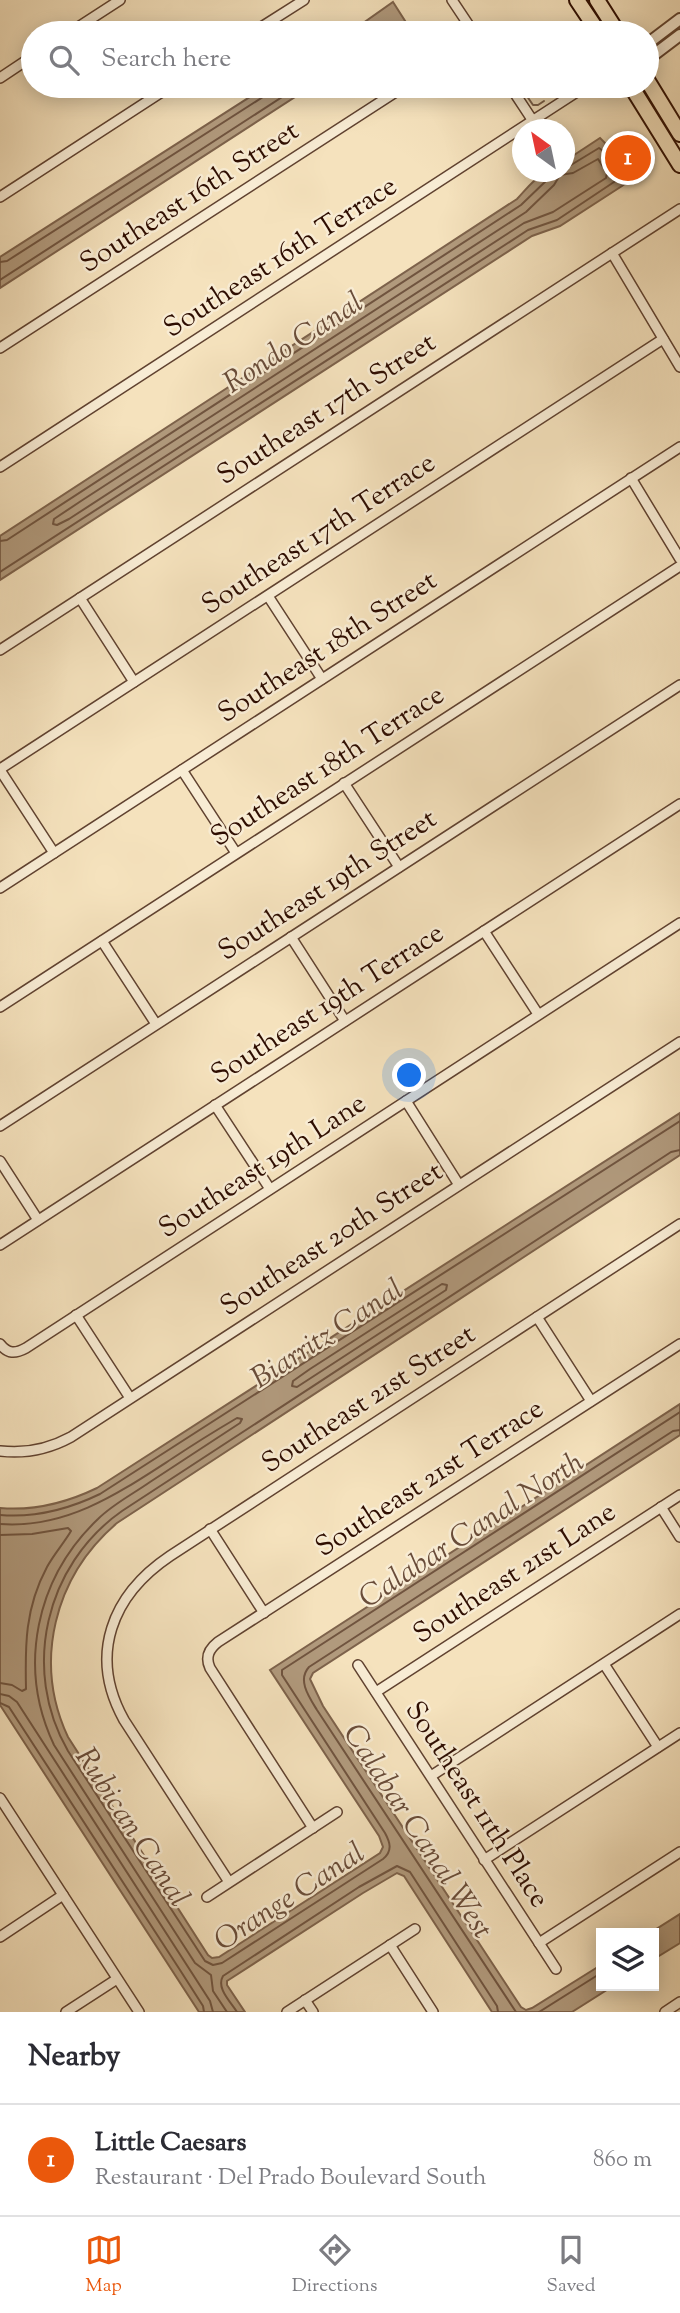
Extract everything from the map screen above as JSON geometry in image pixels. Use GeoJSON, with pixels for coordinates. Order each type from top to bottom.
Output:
{"type":"FeatureCollection","features":[{"type":"Feature","properties":{"kind":"main road"},"geometry":{"type":"LineString","coordinates":[[577,0],[591,21]]}},
{"type":"Feature","properties":{"kind":"main road"},"geometry":{"type":"LineString","coordinates":[[597,0],[610,21]]}},
{"type":"Feature","properties":{"kind":"main road"},"geometry":{"type":"LineString","coordinates":[[639,98],[680,165]]}},
{"type":"Feature","properties":{"kind":"main road"},"geometry":{"type":"LineString","coordinates":[[658,98],[680,134]]}},
{"type":"Feature","properties":{"kind":"main road"},"geometry":{"type":"LineString","coordinates":[[644,106],[680,151]]}},
{"type":"Feature","properties":{"kind":"street"},"geometry":{"type":"LineString","coordinates":[[88,21],[120,0]]}},
{"type":"Feature","properties":{"kind":"street"},"geometry":{"type":"LineString","coordinates":[[271,21],[303,0]]}},
{"type":"Feature","properties":{"kind":"street"},"geometry":{"type":"LineString","coordinates":[[452,0],[466,21]]}},
{"type":"Feature","properties":{"kind":"street"},"geometry":{"type":"LineString","coordinates":[[659,35],[680,19]]}},
{"type":"Feature","properties":{"kind":"street"},"geometry":{"type":"LineString","coordinates":[[659,51],[680,35]]}},
{"type":"Feature","properties":{"kind":"street"},"geometry":{"type":"LineString","coordinates":[[0,78],[21,64]]}},
{"type":"Feature","properties":{"kind":"street"},"geometry":{"type":"LineString","coordinates":[[0,197],[153,98]]}},
{"type":"Feature","properties":{"kind":"street","name":"Southeast 16th Street"},"geometry":{"type":"LineString","coordinates":[[0,348],[386,98]]}},
{"type":"Feature","properties":{"kind":"street"},"geometry":{"type":"LineString","coordinates":[[518,98],[532,119]]}},
{"type":"Feature","properties":{"kind":"street","name":"Southeast 16th Terrace"},"geometry":{"type":"LineString","coordinates":[[536,119],[568,98]]}},
{"type":"Feature","properties":{"kind":"street","name":"Southeast 16th Terrace"},"geometry":{"type":"LineString","coordinates":[[0,467],[512,135]]}},
{"type":"Feature","properties":{"kind":"street","name":"Southeast 17th Street"},"geometry":{"type":"LineString","coordinates":[[0,650],[680,209]]}},
{"type":"Feature","properties":{"kind":"street"},"geometry":{"type":"LineString","coordinates":[[612,253],[680,367]]}},
{"type":"Feature","properties":{"kind":"street","name":"Southeast 17th Terrace"},"geometry":{"type":"LineString","coordinates":[[0,770],[663,339]]}},
{"type":"Feature","properties":{"kind":"street","name":"Southeast 18th Street"},"geometry":{"type":"LineString","coordinates":[[0,888],[680,447]]}},
{"type":"Feature","properties":{"kind":"street"},"geometry":{"type":"LineString","coordinates":[[631,478],[680,559]]}},
{"type":"Feature","properties":{"kind":"street","name":"Southeast 18th Terrace"},"geometry":{"type":"LineString","coordinates":[[0,1007],[680,566]]}},
{"type":"Feature","properties":{"kind":"street"},"geometry":{"type":"LineString","coordinates":[[268,596],[322,679]]}},
{"type":"Feature","properties":{"kind":"street"},"geometry":{"type":"LineString","coordinates":[[79,598],[134,682]]}},
{"type":"Feature","properties":{"kind":"street","name":"Southeast 19th Street"},"geometry":{"type":"LineString","coordinates":[[0,1126],[680,685]]}},
{"type":"Feature","properties":{"kind":"street"},"geometry":{"type":"LineString","coordinates":[[0,770],[54,853]]}},
{"type":"Feature","properties":{"kind":"street"},"geometry":{"type":"LineString","coordinates":[[182,770],[236,853]]}},
{"type":"Feature","properties":{"kind":"street"},"geometry":{"type":"LineString","coordinates":[[344,783],[399,867]]}},
{"type":"Feature","properties":{"kind":"street","name":"Southeast 19th Terrace"},"geometry":{"type":"LineString","coordinates":[[0,1245],[680,804]]}},
{"type":"Feature","properties":{"kind":"street","name":"Southeast 19th Lane"},"geometry":{"type":"LineString","coordinates":[[0,1344],[10,1352],[26,1348],[680,922]]}},
{"type":"Feature","properties":{"kind":"street"},"geometry":{"type":"LineString","coordinates":[[484,931],[538,1014]]}},
{"type":"Feature","properties":{"kind":"street"},"geometry":{"type":"LineString","coordinates":[[291,937],[345,1021]]}},
{"type":"Feature","properties":{"kind":"street"},"geometry":{"type":"LineString","coordinates":[[102,941],[156,1024]]}},
{"type":"Feature","properties":{"kind":"street","name":"Southeast 20th Street"},"geometry":{"type":"LineString","coordinates":[[0,1451],[32,1451],[57,1444],[680,1042]]}},
{"type":"Feature","properties":{"kind":"street"},"geometry":{"type":"LineString","coordinates":[[406,1101],[459,1185]]}},
{"type":"Feature","properties":{"kind":"street"},"geometry":{"type":"LineString","coordinates":[[215,1105],[270,1189]]}},
{"type":"Feature","properties":{"kind":"street"},"geometry":{"type":"LineString","coordinates":[[0,1161],[38,1220]]}},
{"type":"Feature","properties":{"kind":"street","name":"Southeast 21st Street"},"geometry":{"type":"LineString","coordinates":[[229,1882],[118,1709],[107,1670],[109,1637],[118,1611],[140,1579],[154,1566],[680,1224]]}},
{"type":"Feature","properties":{"kind":"street"},"geometry":{"type":"LineString","coordinates":[[76,1315],[130,1398]]}},
{"type":"Feature","properties":{"kind":"street"},"geometry":{"type":"LineString","coordinates":[[537,1317],[591,1401]]}},
{"type":"Feature","properties":{"kind":"street","name":"Southeast 21st Terrace"},"geometry":{"type":"LineString","coordinates":[[313,1828],[210,1668],[208,1656],[215,1644],[680,1344]]}},
{"type":"Feature","properties":{"kind":"street","name":"Southeast 21st Lane"},"geometry":{"type":"LineString","coordinates":[[376,1692],[680,1495]]}},
{"type":"Feature","properties":{"kind":"street"},"geometry":{"type":"LineString","coordinates":[[661,1507],[680,1537]]}},
{"type":"Feature","properties":{"kind":"street"},"geometry":{"type":"LineString","coordinates":[[210,1529],[264,1613]]}},
{"type":"Feature","properties":{"kind":"street"},"geometry":{"type":"LineString","coordinates":[[431,1776],[680,1614]]}},
{"type":"Feature","properties":{"kind":"street"},"geometry":{"type":"LineString","coordinates":[[604,1664],[658,1747]]}},
{"type":"Feature","properties":{"kind":"street","name":"Southeast 11th Place"},"geometry":{"type":"LineString","coordinates":[[358,1665],[556,1969]]}},
{"type":"Feature","properties":{"kind":"street"},"geometry":{"type":"LineString","coordinates":[[484,1860],[680,1733]]}},
{"type":"Feature","properties":{"kind":"street"},"geometry":{"type":"LineString","coordinates":[[0,1798],[4,1814],[63,1895],[139,2012]]}},
{"type":"Feature","properties":{"kind":"street"},"geometry":{"type":"LineString","coordinates":[[207,1897],[337,1812]]}},
{"type":"Feature","properties":{"kind":"street"},"geometry":{"type":"LineString","coordinates":[[539,1943],[680,1852]]}},
{"type":"Feature","properties":{"kind":"street"},"geometry":{"type":"LineString","coordinates":[[0,1937],[63,1895]]}},
{"type":"Feature","properties":{"kind":"street"},"geometry":{"type":"LineString","coordinates":[[287,2012],[415,1929]]}},
{"type":"Feature","properties":{"kind":"street"},"geometry":{"type":"LineString","coordinates":[[390,1945],[433,2012]]}},
{"type":"Feature","properties":{"kind":"street"},"geometry":{"type":"LineString","coordinates":[[66,2012],[117,1979]]}},
{"type":"Feature","properties":{"kind":"street"},"geometry":{"type":"LineString","coordinates":[[305,2000],[313,2012]]}},
{"type":"Feature","properties":{"kind":"street"},"geometry":{"type":"LineString","coordinates":[[665,2012],[680,2003]]}},
{"type":"Feature","properties":{"kind":"water"},"geometry":{"type":"Polygon","coordinates":[[[393,2],[405,21],[366,21],[393,2]]]}},
{"type":"Feature","properties":{"kind":"water"},"geometry":{"type":"Polygon","coordinates":[[[248,98],[293,98],[0,288],[0,257],[248,98]]]}},
{"type":"Feature","properties":{"kind":"water"},"geometry":{"type":"Polygon","coordinates":[[[600,138],[611,149],[630,180],[560,226],[532,236],[0,580],[0,536],[517,199],[533,182],[575,182],[575,154],[600,138]]]}},
{"type":"Feature","properties":{"kind":"water"},"geometry":{"type":"Polygon","coordinates":[[[680,1113],[680,1155],[117,1523],[95,1545],[78,1569],[56,1622],[52,1651],[52,1680],[57,1708],[68,1737],[208,1955],[212,1958],[219,1957],[380,1853],[383,1847],[379,1836],[270,1670],[680,1404],[680,1435],[313,1673],[310,1679],[323,1706],[521,2007],[526,2010],[532,2008],[596,1968],[596,1991],[605,1991],[572,2012],[492,2012],[404,1876],[397,1873],[227,1981],[245,2012],[199,2012],[0,1705],[0,1508],[50,1505],[97,1488],[680,1113]]]}},
{"type":"Feature","properties":{"kind":"water"},"geometry":{"type":"Polygon","coordinates":[[[680,1914],[680,1943],[659,1956],[659,1928],[680,1914]]]}},
{"type":"Feature","properties":{"kind":"waterway"},"geometry":{"type":"LineString","coordinates":[[528,98],[533,105],[544,101]]}},
{"type":"Feature","properties":{"kind":"place","name":"Little Caesars"},"geometry":{"type":"Point","coordinates":[628,158]}},
{"type":"Feature","properties":{"kind":"water label","name":"Rondo Canal"},"geometry":{"type":"Point","coordinates":[294,344]}},
{"type":"Feature","properties":{"kind":"water label","name":"Biarritz Canal"},"geometry":{"type":"Point","coordinates":[328,1335]}},
{"type":"Feature","properties":{"kind":"water label","name":"Calabar Canal North"},"geometry":{"type":"Point","coordinates":[472,1531]}},
{"type":"Feature","properties":{"kind":"water label","name":"Rubican Canal"},"geometry":{"type":"Point","coordinates":[131,1828]}},
{"type":"Feature","properties":{"kind":"water label","name":"Calabar Canal West"},"geometry":{"type":"Point","coordinates":[417,1832]}},
{"type":"Feature","properties":{"kind":"water label","name":"Orange Canal"},"geometry":{"type":"Point","coordinates":[290,1898]}}]}
